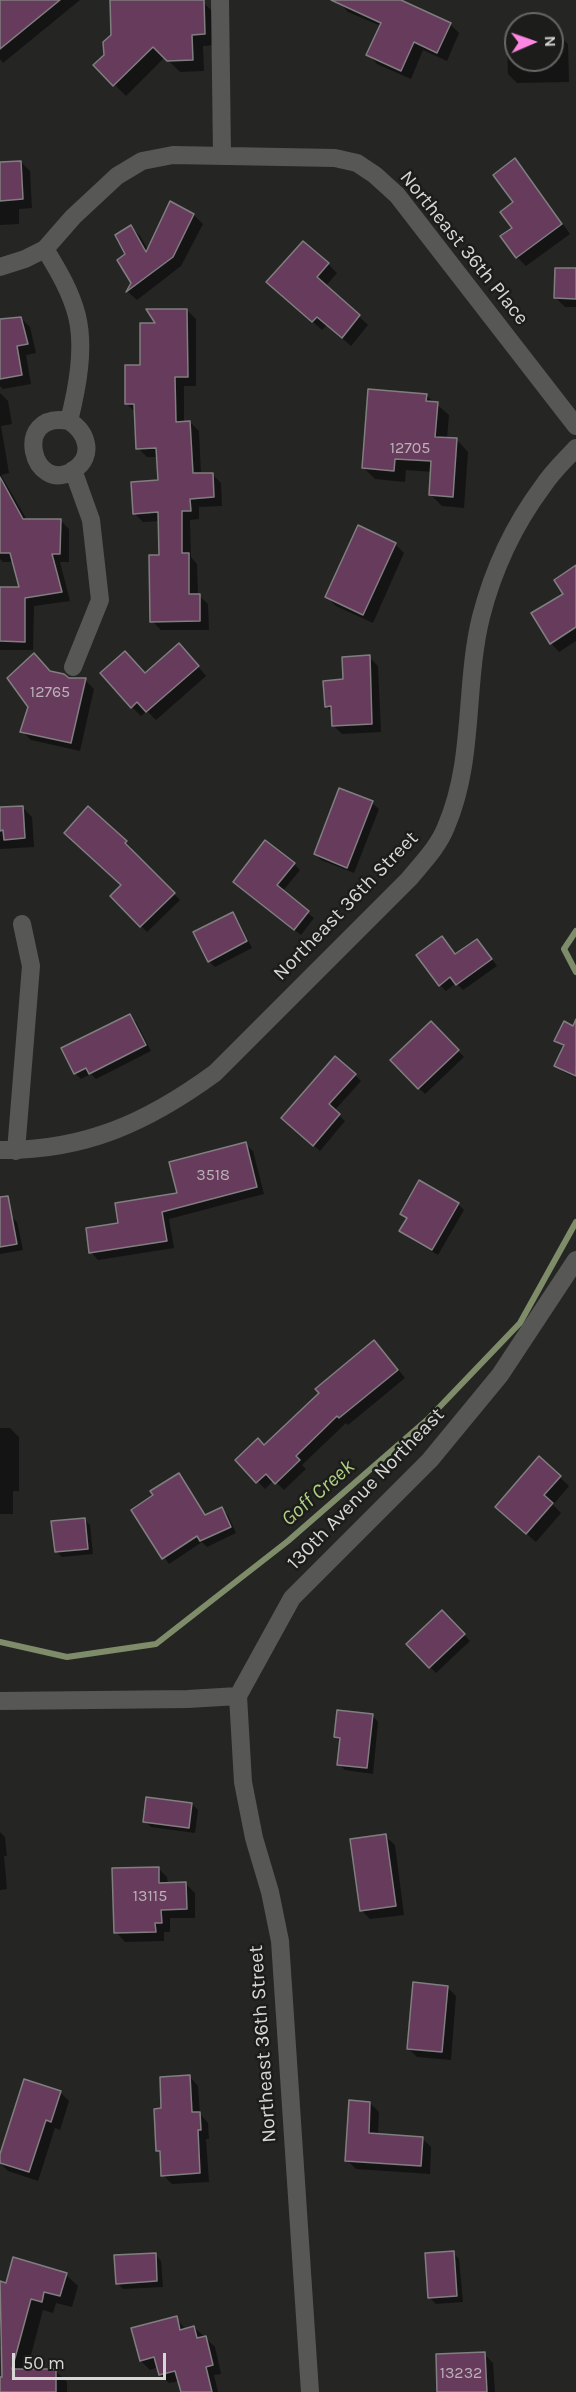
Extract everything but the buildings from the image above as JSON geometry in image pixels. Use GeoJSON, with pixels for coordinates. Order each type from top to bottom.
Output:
{"type":"FeatureCollection","features":[{"type":"Feature","properties":{"kind":"street"},"geometry":{"type":"LineString","coordinates":[[220,0],[222,155]]}},
{"type":"Feature","properties":{"kind":"street","name":"Northeast 36th Place"},"geometry":{"type":"LineString","coordinates":[[45,249],[73,217],[117,176],[142,160],[173,155],[222,155],[335,158],[357,163],[375,175],[397,195],[576,426]]}},
{"type":"Feature","properties":{"kind":"street"},"geometry":{"type":"LineString","coordinates":[[0,267],[25,259],[45,249],[62,278],[77,317],[79,349],[76,391],[69,421]]}},
{"type":"Feature","properties":{"kind":"street"},"geometry":{"type":"LineString","coordinates":[[60,419],[69,421],[83,433],[86,442],[83,461],[73,470],[59,474],[50,473],[42,468],[32,451],[36,433],[42,426],[60,419]]}},
{"type":"Feature","properties":{"kind":"street","name":"Northeast 36th Street"},"geometry":{"type":"LineString","coordinates":[[8,1150],[102,1136],[143,1119],[184,1096],[215,1073],[401,887],[432,852],[446,828],[460,790],[476,648],[481,618],[495,572],[512,535],[543,485],[576,448]]}},
{"type":"Feature","properties":{"kind":"street"},"geometry":{"type":"LineString","coordinates":[[73,470],[91,520],[100,600],[73,667]]}},
{"type":"Feature","properties":{"kind":"street"},"geometry":{"type":"LineString","coordinates":[[8,1150],[31,966],[22,924]]}},
{"type":"Feature","properties":{"kind":"street","name":"130th Avenue Northeast"},"geometry":{"type":"LineString","coordinates":[[238,1696],[292,1598],[430,1460],[500,1375],[576,1260]]}},
{"type":"Feature","properties":{"kind":"street"},"geometry":{"type":"LineString","coordinates":[[0,1701],[188,1699],[238,1696]]}},
{"type":"Feature","properties":{"kind":"street","name":"Northeast 36th Street"},"geometry":{"type":"LineString","coordinates":[[238,1696],[243,1782],[254,1838],[270,1892],[279,1941],[310,2392]]}},
{"type":"Feature","properties":{"kind":"waterway","name":"Goff Creek"},"geometry":{"type":"LineString","coordinates":[[576,931],[564,949],[576,972]]}},
{"type":"Feature","properties":{"kind":"waterway","name":"Goff Creek"},"geometry":{"type":"LineString","coordinates":[[0,1642],[67,1657],[156,1644],[288,1541],[428,1419],[520,1323],[576,1222]]}}]}
